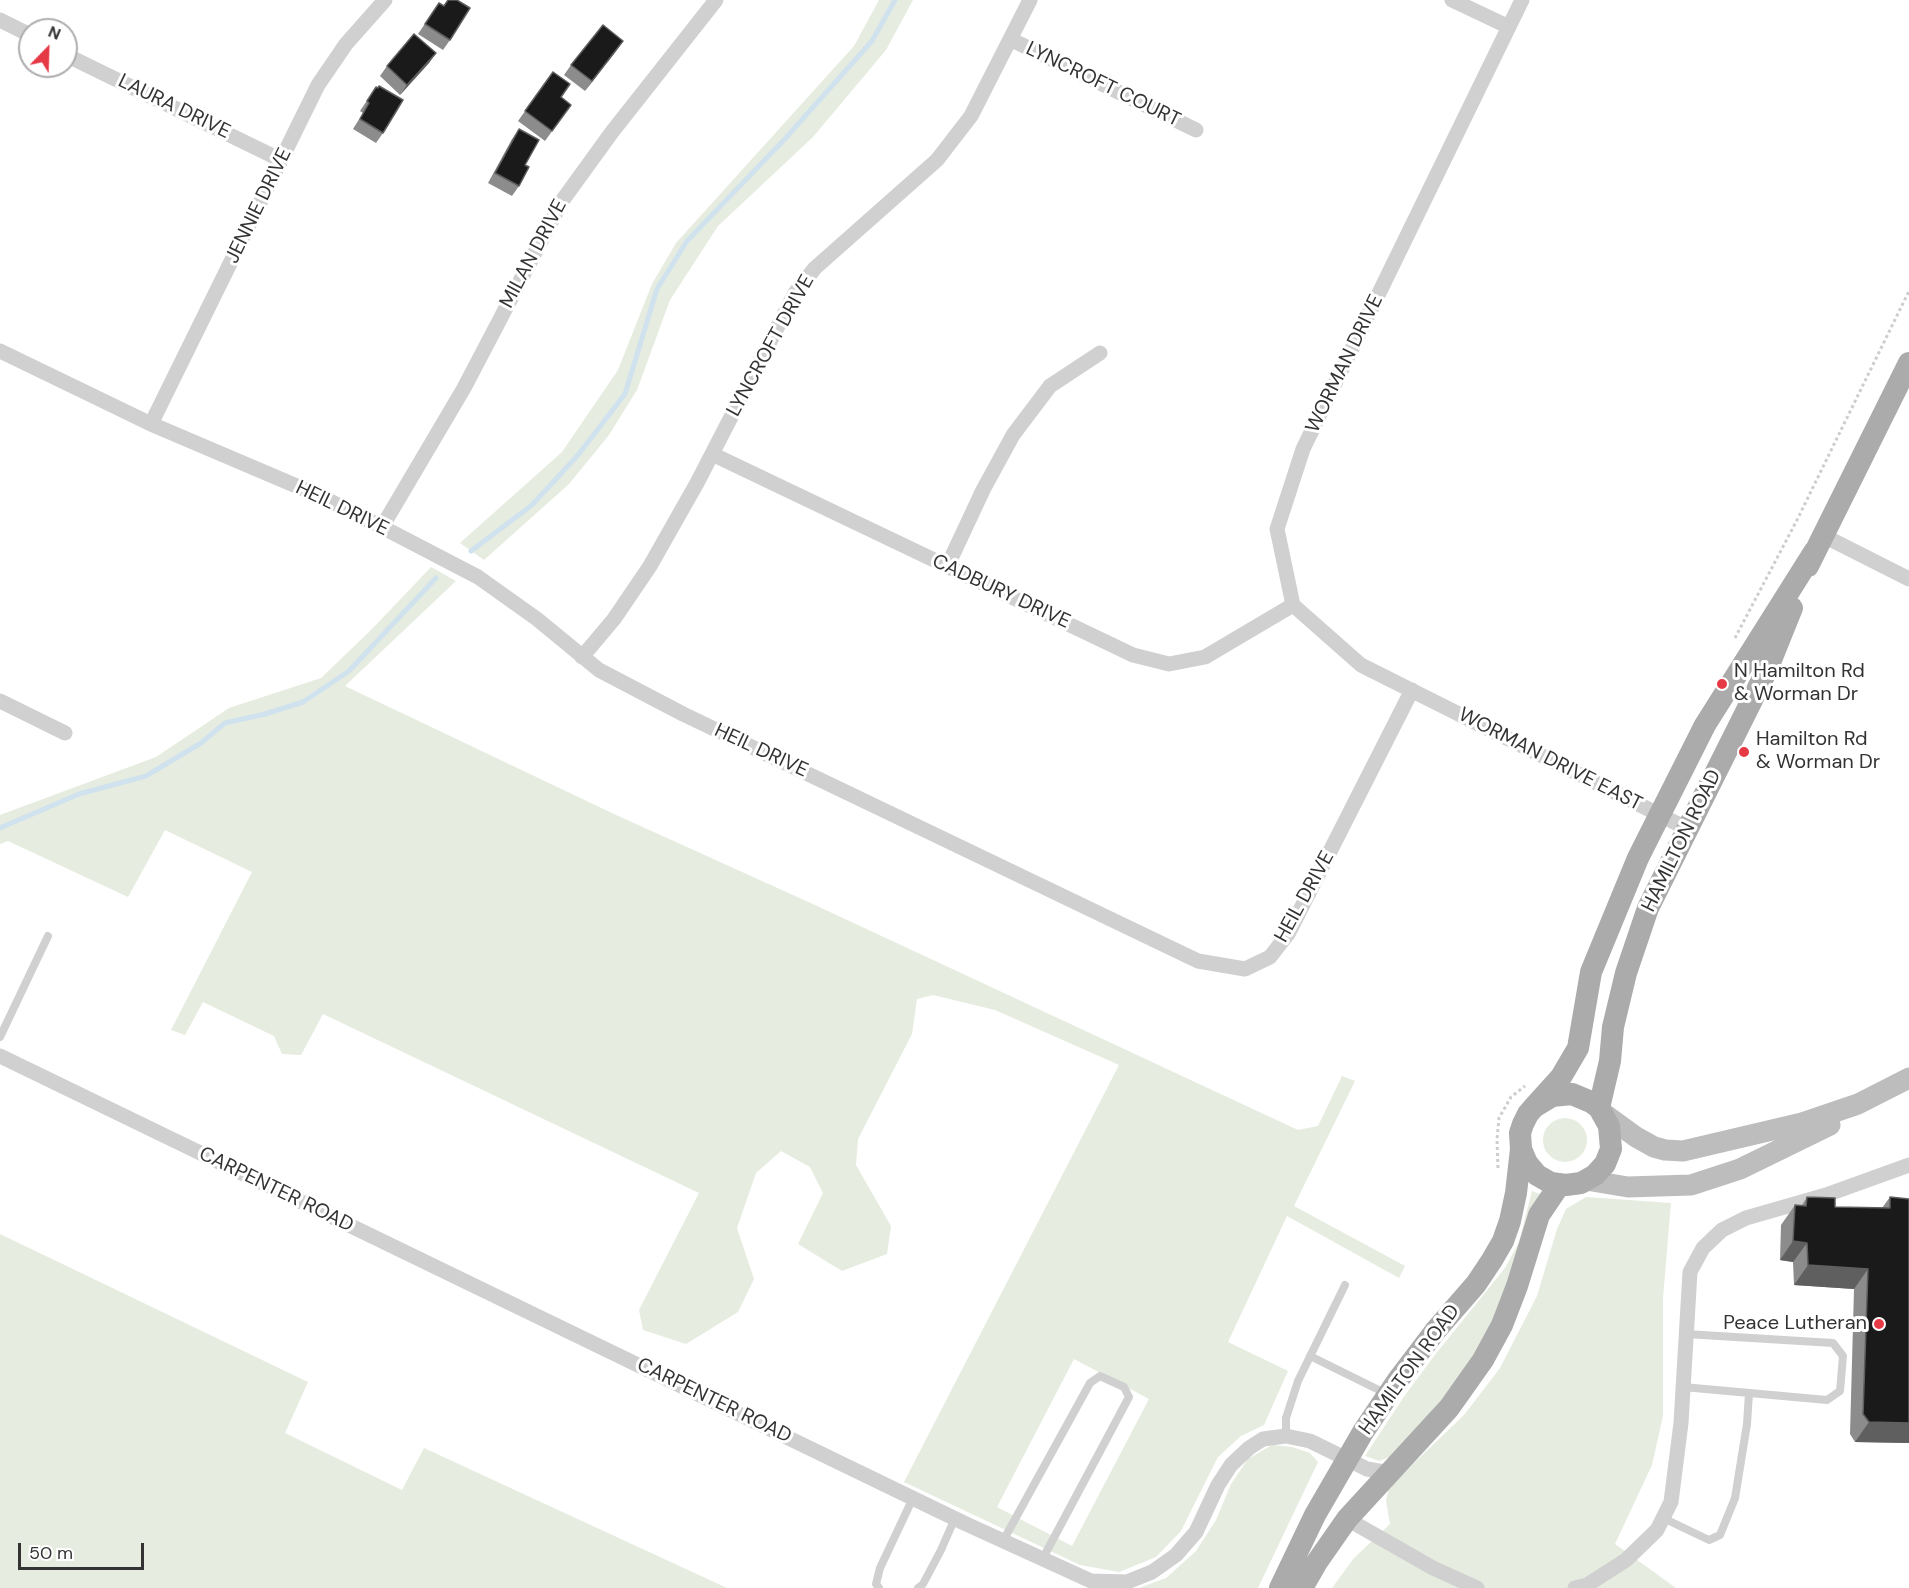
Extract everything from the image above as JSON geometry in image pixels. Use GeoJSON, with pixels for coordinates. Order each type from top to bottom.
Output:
{"type":"FeatureCollection","features":[{"type":"Feature","properties":{"kind":"main road","name":"HAMILTON ROAD"},"geometry":{"type":"LineString","coordinates":[[1604,1118],[1613,1027],[1631,957],[1648,908],[1767,670],[1818,544],[1909,363]]}},
{"type":"Feature","properties":{"kind":"main road","name":"HAMILTON ROAD"},"geometry":{"type":"LineString","coordinates":[[1561,1086],[1577,1072],[1589,1046],[1601,971],[1602,946],[1620,898],[1705,725],[1818,544]]}},
{"type":"Feature","properties":{"kind":"main road"},"geometry":{"type":"LineString","coordinates":[[1858,1104],[1832,1124],[1760,1159],[1691,1185],[1628,1187],[1576,1182],[1551,1183],[1537,1175],[1527,1163],[1521,1149],[1520,1133],[1523,1124],[1534,1107],[1561,1086],[1582,1097],[1648,1157],[1681,1164],[1745,1148],[1782,1128],[1858,1104],[1909,1078]]}},
{"type":"Feature","properties":{"kind":"main road"},"geometry":{"type":"LineString","coordinates":[[1576,1182],[1595,1175],[1605,1164],[1611,1149],[1604,1118]]}},
{"type":"Feature","properties":{"kind":"main road","name":"HAMILTON ROAD"},"geometry":{"type":"LineString","coordinates":[[1288,1586],[1315,1515],[1347,1459],[1388,1395],[1436,1330],[1476,1284],[1497,1251],[1510,1221],[1521,1149]]}},
{"type":"Feature","properties":{"kind":"main road","name":"HAMILTON ROAD"},"geometry":{"type":"LineString","coordinates":[[1288,1586],[1317,1562],[1347,1519],[1397,1466],[1437,1432],[1460,1408],[1487,1371],[1504,1342],[1528,1291],[1545,1231],[1556,1210],[1576,1182]]}},
{"type":"Feature","properties":{"kind":"street","name":"JENNIE DRIVE"},"geometry":{"type":"LineString","coordinates":[[151,424],[318,85],[331,64],[385,0]]}},
{"type":"Feature","properties":{"kind":"street","name":"MILAN DRIVE"},"geometry":{"type":"LineString","coordinates":[[382,527],[464,388],[561,201],[716,0]]}},
{"type":"Feature","properties":{"kind":"street","name":"LYNCROFT DRIVE"},"geometry":{"type":"LineString","coordinates":[[582,657],[614,619],[650,566],[712,454],[795,294],[815,268],[937,160],[971,116],[1030,0]]}},
{"type":"Feature","properties":{"kind":"street"},"geometry":{"type":"LineString","coordinates":[[1452,0],[1509,27]]}},
{"type":"Feature","properties":{"kind":"street","name":"WORMAN DRIVE"},"geometry":{"type":"LineString","coordinates":[[1293,605],[1276,529],[1304,449],[1522,0]]}},
{"type":"Feature","properties":{"kind":"street"},"geometry":{"type":"LineString","coordinates":[[0,20],[18,29]]}},
{"type":"Feature","properties":{"kind":"street","name":"LYNCROFT COURT"},"geometry":{"type":"LineString","coordinates":[[1010,39],[1196,130]]}},
{"type":"Feature","properties":{"kind":"street","name":"LAURA DRIVE"},"geometry":{"type":"LineString","coordinates":[[78,61],[281,160]]}},
{"type":"Feature","properties":{"kind":"street","name":"HEIL DRIVE"},"geometry":{"type":"LineString","coordinates":[[0,351],[151,424],[320,496],[382,527],[478,577],[537,619],[599,670],[682,714],[1198,960],[1245,969],[1270,957],[1288,934],[1412,690]]}},
{"type":"Feature","properties":{"kind":"street"},"geometry":{"type":"LineString","coordinates":[[947,567],[983,490],[1013,435],[1050,386],[1100,353]]}},
{"type":"Feature","properties":{"kind":"street","name":"CADBURY DRIVE"},"geometry":{"type":"LineString","coordinates":[[712,454],[1133,655],[1168,664],[1205,657],[1293,605]]}},
{"type":"Feature","properties":{"kind":"street"},"geometry":{"type":"LineString","coordinates":[[1818,544],[1909,579]]}},
{"type":"Feature","properties":{"kind":"street"},"geometry":{"type":"LineString","coordinates":[[1293,605],[1361,665],[1412,690]]}},
{"type":"Feature","properties":{"kind":"street","name":"WORMAN DRIVE EAST"},"geometry":{"type":"LineString","coordinates":[[1412,690],[1688,829]]}},
{"type":"Feature","properties":{"kind":"street"},"geometry":{"type":"LineString","coordinates":[[0,701],[65,733]]}},
{"type":"Feature","properties":{"kind":"street","name":"CARPENTER ROAD"},"geometry":{"type":"LineString","coordinates":[[0,1056],[913,1498],[1090,1581],[1127,1582],[1152,1572],[1176,1555],[1196,1532],[1218,1485],[1231,1465],[1249,1448],[1263,1439],[1286,1436],[1310,1441],[1366,1469],[1397,1466]]}},
{"type":"Feature","properties":{"kind":"street"},"geometry":{"type":"LineString","coordinates":[[1575,1588],[1587,1585],[1626,1560],[1657,1530],[1671,1503],[1681,1423],[1690,1272],[1703,1248],[1722,1230],[1746,1218],[1826,1195],[1909,1165]]}},
{"type":"Feature","properties":{"kind":"street"},"geometry":{"type":"LineString","coordinates":[[1347,1519],[1433,1568],[1477,1588]]}},
{"type":"Feature","properties":{"kind":"lane"},"geometry":{"type":"LineString","coordinates":[[0,1037],[48,936]]}},
{"type":"Feature","properties":{"kind":"lane"},"geometry":{"type":"LineString","coordinates":[[1286,1436],[1286,1418],[1290,1402],[1310,1356],[1346,1285]]}},
{"type":"Feature","properties":{"kind":"lane"},"geometry":{"type":"LineString","coordinates":[[1683,1388],[1827,1400],[1840,1391],[1843,1356],[1833,1343],[1686,1334]]}},
{"type":"Feature","properties":{"kind":"lane"},"geometry":{"type":"LineString","coordinates":[[1310,1356],[1388,1395]]}},
{"type":"Feature","properties":{"kind":"lane"},"geometry":{"type":"LineString","coordinates":[[1003,1541],[1090,1383],[1100,1376],[1124,1387],[1129,1397],[1042,1560]]}},
{"type":"Feature","properties":{"kind":"lane"},"geometry":{"type":"LineString","coordinates":[[1663,1518],[1709,1540],[1720,1535],[1736,1498],[1747,1424],[1749,1393]]}},
{"type":"Feature","properties":{"kind":"lane"},"geometry":{"type":"LineString","coordinates":[[879,1588],[876,1584],[880,1568],[913,1498]]}},
{"type":"Feature","properties":{"kind":"lane"},"geometry":{"type":"LineString","coordinates":[[918,1588],[941,1550],[955,1518]]}},
{"type":"Feature","properties":{"kind":"path"},"geometry":{"type":"LineString","coordinates":[[1731,646],[1797,520],[1909,291]]}},
{"type":"Feature","properties":{"kind":"path"},"geometry":{"type":"LineString","coordinates":[[1498,1169],[1499,1118],[1511,1096],[1528,1083]]}},
{"type":"Feature","properties":{"kind":"shaded area"},"geometry":{"type":"Polygon","coordinates":[[[879,0],[913,0],[886,50],[813,137],[718,226],[670,300],[637,390],[609,435],[569,484],[484,560],[460,543],[562,452],[618,370],[652,284],[676,243],[854,46],[879,0]]]}},
{"type":"Feature","properties":{"kind":"shaded area"},"geometry":{"type":"Polygon","coordinates":[[[431,567],[456,581],[345,686],[614,814],[1298,1130],[1318,1126],[1342,1076],[1355,1081],[1294,1206],[1405,1266],[1399,1278],[1287,1216],[1228,1342],[1288,1371],[1264,1425],[1241,1436],[1218,1457],[1181,1531],[1156,1557],[1119,1572],[1080,1565],[904,1482],[1119,1065],[995,1010],[933,995],[917,999],[912,1034],[858,1139],[856,1165],[891,1226],[887,1254],[842,1271],[798,1244],[823,1193],[810,1167],[781,1151],[756,1173],[737,1228],[754,1279],[738,1312],[686,1344],[643,1330],[639,1310],[699,1193],[323,1014],[301,1055],[282,1054],[274,1036],[203,1002],[185,1035],[171,1030],[252,872],[165,830],[128,897],[8,841],[0,844],[0,815],[156,757],[229,708],[321,678],[431,567]],[[1074,1359],[997,1507],[1072,1546],[1149,1399],[1074,1359]]]}},
{"type":"Feature","properties":{"kind":"shaded area"},"geometry":{"type":"Polygon","coordinates":[[[1565,1118],[1580,1125],[1587,1140],[1580,1155],[1565,1162],[1550,1155],[1543,1140],[1550,1125],[1565,1118]]]}},
{"type":"Feature","properties":{"kind":"shaded area"},"geometry":{"type":"Polygon","coordinates":[[[1532,1191],[1548,1197],[1494,1337],[1395,1455],[1379,1461],[1365,1456],[1434,1356],[1505,1268],[1519,1242],[1532,1191]]]}},
{"type":"Feature","properties":{"kind":"shaded area"},"geometry":{"type":"Polygon","coordinates":[[[1586,1197],[1671,1203],[1663,1298],[1663,1416],[1652,1465],[1615,1544],[1676,1588],[1332,1588],[1354,1558],[1390,1524],[1386,1501],[1389,1487],[1464,1415],[1500,1368],[1537,1296],[1557,1229],[1566,1209],[1586,1197]]]}},
{"type":"Feature","properties":{"kind":"shaded area"},"geometry":{"type":"Polygon","coordinates":[[[0,1234],[308,1382],[285,1433],[402,1490],[424,1448],[727,1588],[0,1588],[0,1234]]]}},
{"type":"Feature","properties":{"kind":"shaded area"},"geometry":{"type":"Polygon","coordinates":[[[1272,1445],[1292,1447],[1310,1453],[1318,1462],[1258,1588],[1139,1588],[1166,1578],[1196,1551],[1216,1520],[1231,1484],[1248,1459],[1272,1445]]]}},
{"type":"Feature","properties":{"kind":"building"},"geometry":{"type":"Polygon","coordinates":[[[448,0],[457,0],[470,8],[450,40],[425,24],[439,3],[444,6],[448,0]]]}},
{"type":"Feature","properties":{"kind":"building"},"geometry":{"type":"Polygon","coordinates":[[[603,25],[623,41],[592,81],[571,65],[603,25]]]}},
{"type":"Feature","properties":{"kind":"building"},"geometry":{"type":"Polygon","coordinates":[[[414,34],[436,53],[407,85],[387,66],[414,34]]]}},
{"type":"Feature","properties":{"kind":"building"},"geometry":{"type":"Polygon","coordinates":[[[553,72],[570,84],[561,97],[571,105],[552,131],[525,111],[553,72]]]}},
{"type":"Feature","properties":{"kind":"building"},"geometry":{"type":"Polygon","coordinates":[[[379,86],[403,100],[383,133],[360,119],[369,103],[367,101],[379,86]]]}},
{"type":"Feature","properties":{"kind":"building"},"geometry":{"type":"Polygon","coordinates":[[[519,129],[539,140],[525,165],[529,167],[519,186],[495,173],[519,129]]]}},
{"type":"Feature","properties":{"kind":"building","name":"Peace Lutheran"},"geometry":{"type":"Polygon","coordinates":[[[1807,1197],[1835,1198],[1835,1207],[1890,1208],[1890,1197],[1909,1199],[1909,1423],[1869,1422],[1863,1414],[1868,1269],[1808,1265],[1807,1243],[1793,1241],[1795,1205],[1806,1206],[1807,1197]]]}},
{"type":"Feature","properties":{"kind":"waterway"},"geometry":{"type":"LineString","coordinates":[[471,551],[532,505],[578,455],[625,394],[657,289],[687,241],[783,141],[872,41],[895,0]]}},
{"type":"Feature","properties":{"kind":"waterway"},"geometry":{"type":"LineString","coordinates":[[0,828],[79,794],[146,776],[201,743],[225,723],[303,702],[349,671],[436,578]]}},
{"type":"Feature","properties":{"kind":"place","name":"N Hamilton Rd & Worman Dr"},"geometry":{"type":"Point","coordinates":[1722,684]}},
{"type":"Feature","properties":{"kind":"place","name":"Hamilton Rd & Worman Dr"},"geometry":{"type":"Point","coordinates":[1744,752]}},
{"type":"Feature","properties":{"kind":"place","name":"Peace Lutheran"},"geometry":{"type":"Point","coordinates":[1879,1324]}}]}
